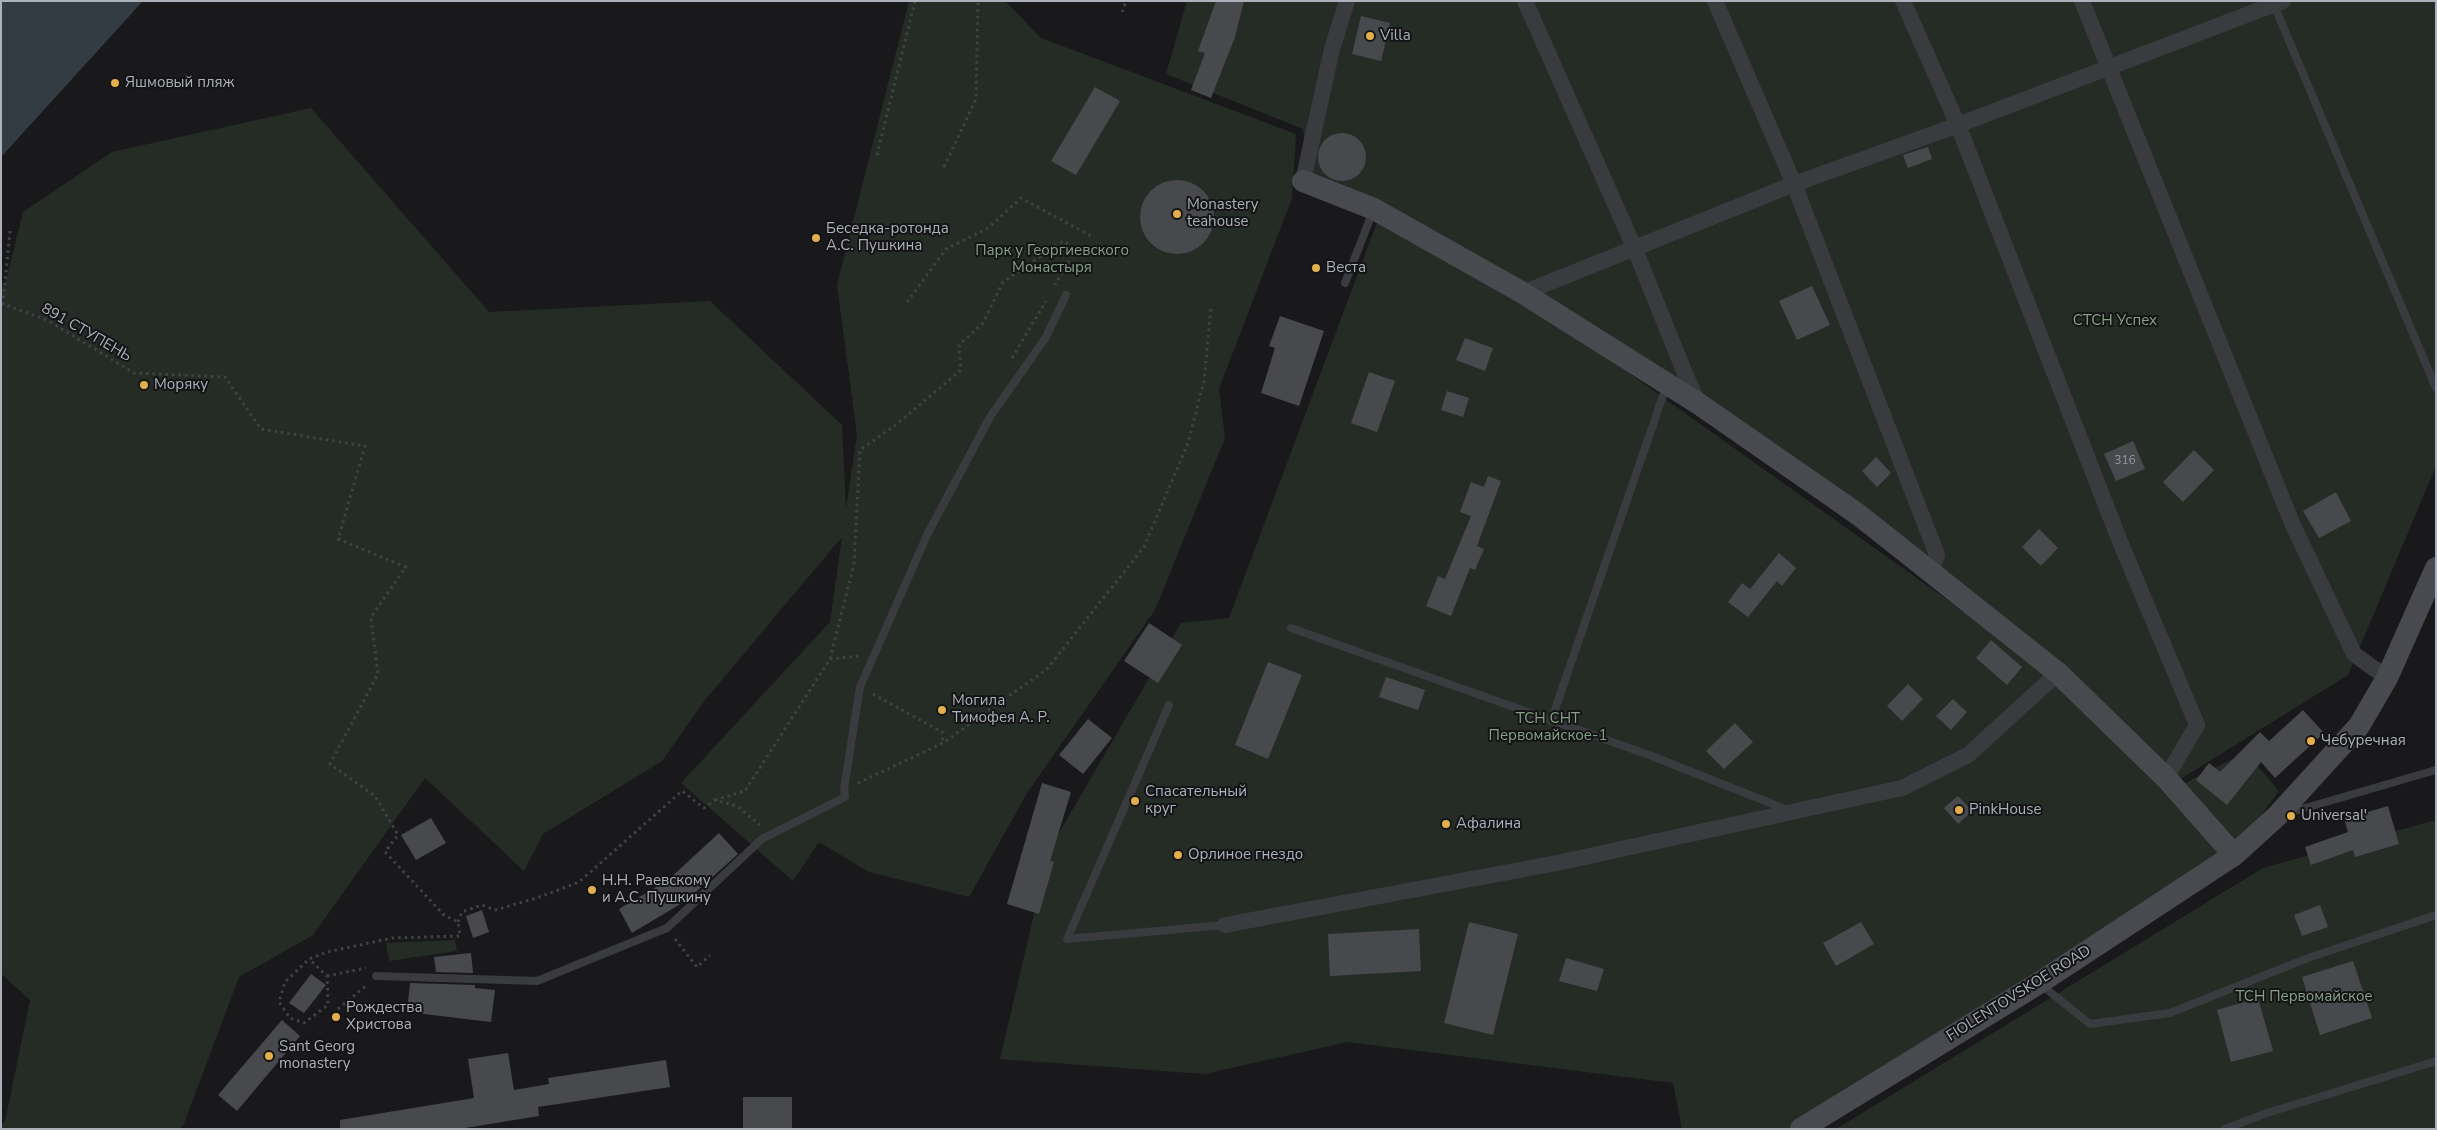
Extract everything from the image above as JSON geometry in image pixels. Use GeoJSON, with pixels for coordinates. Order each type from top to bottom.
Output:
{"type":"FeatureCollection","features":[{"type":"Feature","properties":{"kind":"main road"},"geometry":{"type":"LineString","coordinates":[[1303,181],[1374,209],[1523,293],[1668,383],[1859,515],[2058,673],[2166,778],[2234,854]]}},
{"type":"Feature","properties":{"kind":"main road","name":"FIOLENTOVSKOE ROAD"},"geometry":{"type":"LineString","coordinates":[[1802,1129],[2039,983],[2234,854],[2277,816],[2359,726],[2387,678],[2436,568]]}},
{"type":"Feature","properties":{"kind":"street"},"geometry":{"type":"LineString","coordinates":[[1303,181],[1332,49],[1347,1]]}},
{"type":"Feature","properties":{"kind":"street"},"geometry":{"type":"LineString","coordinates":[[1525,1],[1634,247],[1699,404]]}},
{"type":"Feature","properties":{"kind":"street"},"geometry":{"type":"LineString","coordinates":[[1715,1],[1794,184],[1937,555],[1930,572]]}},
{"type":"Feature","properties":{"kind":"street"},"geometry":{"type":"LineString","coordinates":[[1903,1],[1958,125],[2119,539],[2197,725],[2166,778]]}},
{"type":"Feature","properties":{"kind":"street"},"geometry":{"type":"LineString","coordinates":[[2082,1],[2292,523],[2354,654],[2387,678]]}},
{"type":"Feature","properties":{"kind":"street"},"geometry":{"type":"LineString","coordinates":[[1523,293],[1794,184],[2109,68],[2276,2]]}},
{"type":"Feature","properties":{"kind":"street"},"geometry":{"type":"LineString","coordinates":[[1225,924],[1557,864],[1902,788],[1968,755],[2058,673]]}},
{"type":"Feature","properties":{"kind":"lane"},"geometry":{"type":"LineString","coordinates":[[2276,2],[2436,388]]}},
{"type":"Feature","properties":{"kind":"lane"},"geometry":{"type":"LineString","coordinates":[[1345,284],[1374,209]]}},
{"type":"Feature","properties":{"kind":"lane"},"geometry":{"type":"LineString","coordinates":[[376,976],[537,981],[667,928],[748,850],[771,834],[845,797],[844,789],[860,687],[928,533],[990,418],[1046,337],[1066,295]]}},
{"type":"Feature","properties":{"kind":"lane"},"geometry":{"type":"LineString","coordinates":[[1551,721],[1668,383]]}},
{"type":"Feature","properties":{"kind":"lane"},"geometry":{"type":"LineString","coordinates":[[1290,628],[1649,755],[1794,813]]}},
{"type":"Feature","properties":{"kind":"lane"},"geometry":{"type":"LineString","coordinates":[[1168,704],[1067,939],[1225,924]]}},
{"type":"Feature","properties":{"kind":"lane"},"geometry":{"type":"LineString","coordinates":[[2277,816],[2436,770]]}},
{"type":"Feature","properties":{"kind":"lane"},"geometry":{"type":"LineString","coordinates":[[2039,983],[2090,1024],[2170,1013],[2308,958],[2436,915]]}},
{"type":"Feature","properties":{"kind":"lane"},"geometry":{"type":"LineString","coordinates":[[2225,1129],[2268,1113],[2436,1061]]}},
{"type":"Feature","properties":{"kind":"path"},"geometry":{"type":"LineString","coordinates":[[877,154],[915,1]]}},
{"type":"Feature","properties":{"kind":"path"},"geometry":{"type":"LineString","coordinates":[[944,167],[976,99],[978,1]]}},
{"type":"Feature","properties":{"kind":"path"},"geometry":{"type":"LineString","coordinates":[[1122,12],[1126,1]]}},
{"type":"Feature","properties":{"kind":"path"},"geometry":{"type":"LineString","coordinates":[[907,302],[946,249],[988,228],[1021,198],[1093,237]]}},
{"type":"Feature","properties":{"kind":"path","name":"891 СТУПЕНЬ"},"geometry":{"type":"LineString","coordinates":[[10,231],[3,304],[46,320],[134,374],[224,377],[261,429],[365,446],[338,539],[406,567],[371,616],[378,674],[330,764],[374,796],[398,835],[385,852],[444,915],[458,925]]}},
{"type":"Feature","properties":{"kind":"path"},"geometry":{"type":"LineString","coordinates":[[309,959],[327,976],[328,1005],[304,1023],[290,1018],[280,1002],[285,982],[309,959],[327,952],[392,938],[460,936],[458,925],[462,912],[482,905],[495,910],[537,898],[579,882],[682,791],[704,808],[715,800],[745,792],[830,659],[854,564],[860,450],[897,424],[961,370],[959,345],[983,323],[1003,282],[1063,242],[1076,248],[1052,290]]}},
{"type":"Feature","properties":{"kind":"path"},"geometry":{"type":"LineString","coordinates":[[1008,365],[1047,298]]}},
{"type":"Feature","properties":{"kind":"path"},"geometry":{"type":"LineString","coordinates":[[844,789],[943,743],[1046,669],[1144,547],[1188,443],[1204,381],[1211,308]]}},
{"type":"Feature","properties":{"kind":"path"},"geometry":{"type":"LineString","coordinates":[[830,659],[861,655]]}},
{"type":"Feature","properties":{"kind":"path"},"geometry":{"type":"LineString","coordinates":[[860,687],[942,732],[943,743]]}},
{"type":"Feature","properties":{"kind":"path"},"geometry":{"type":"LineString","coordinates":[[715,800],[737,806],[771,834]]}},
{"type":"Feature","properties":{"kind":"path"},"geometry":{"type":"LineString","coordinates":[[667,928],[697,967],[710,955]]}},
{"type":"Feature","properties":{"kind":"path"},"geometry":{"type":"LineString","coordinates":[[327,976],[371,967],[376,976],[338,1010]]}},
{"type":"Feature","properties":{"kind":"green space","name":"Парк у Георгиевского Монастыря"},"geometry":{"type":"Polygon","coordinates":[[[909,1],[1005,1],[1041,38],[1296,134],[1292,198],[1219,389],[1225,438],[1155,610],[1027,793],[969,897],[869,872],[819,842],[793,881],[681,783],[830,622],[842,537],[705,700],[662,761],[543,834],[524,871],[425,778],[313,935],[239,977],[183,1126],[179,1129],[1,1129],[1,1124],[5,1122],[30,1000],[1,974],[1,287],[5,285],[23,212],[112,152],[311,108],[489,312],[710,301],[842,425],[846,509],[857,435],[837,285],[909,1]]]}},
{"type":"Feature","properties":{"kind":"green space"},"geometry":{"type":"Polygon","coordinates":[[[1187,1],[2436,1],[2436,466],[2348,675],[2166,788],[2169,791],[2246,752],[2279,791],[2242,841],[1796,1129],[1682,1129],[1673,1083],[1348,1042],[1204,1074],[1000,1059],[1049,850],[1181,623],[1229,618],[1378,220],[1522,297],[2050,673],[1733,435],[1513,286],[1310,177],[1303,129],[1166,74],[1187,1]]]}},
{"type":"Feature","properties":{"kind":"green space","name":"ТСН Первомайское"},"geometry":{"type":"Polygon","coordinates":[[[2436,820],[2436,1129],[1836,1129],[2263,868],[2436,820]]]}},
{"type":"Feature","properties":{"kind":"green space"},"geometry":{"type":"Polygon","coordinates":[[[455,940],[457,951],[389,961],[386,943],[455,940]]]}},
{"type":"Feature","properties":{"kind":"shaded area"},"geometry":{"type":"Polygon","coordinates":[[[1,1],[143,1],[1,157],[1,1]]]}},
{"type":"Feature","properties":{"kind":"building"},"geometry":{"type":"Polygon","coordinates":[[[1216,1],[1244,1],[1235,37],[1211,98],[1191,90],[1205,53],[1198,51],[1216,1]]]}},
{"type":"Feature","properties":{"kind":"building","name":"Villa"},"geometry":{"type":"Polygon","coordinates":[[[1361,16],[1390,23],[1381,61],[1352,54],[1361,16]]]}},
{"type":"Feature","properties":{"kind":"building"},"geometry":{"type":"Polygon","coordinates":[[[1095,87],[1120,101],[1076,175],[1051,161],[1095,87]]]}},
{"type":"Feature","properties":{"kind":"building"},"geometry":{"type":"Polygon","coordinates":[[[1337,133],[1347,133],[1359,140],[1366,152],[1366,162],[1359,174],[1347,181],[1337,181],[1329,177],[1322,170],[1318,162],[1318,152],[1322,144],[1329,137],[1337,133]]]}},
{"type":"Feature","properties":{"kind":"building"},"geometry":{"type":"Polygon","coordinates":[[[1928,147],[1932,159],[1908,168],[1903,155],[1928,147]]]}},
{"type":"Feature","properties":{"kind":"building","name":"Monastery teahouse"},"geometry":{"type":"Polygon","coordinates":[[[1177,180],[1191,183],[1203,191],[1211,203],[1214,217],[1211,231],[1203,243],[1191,251],[1177,254],[1163,251],[1151,243],[1143,231],[1140,217],[1143,203],[1151,191],[1163,183],[1177,180]]]}},
{"type":"Feature","properties":{"kind":"building"},"geometry":{"type":"Polygon","coordinates":[[[1812,286],[1830,325],[1797,340],[1779,301],[1812,286]]]}},
{"type":"Feature","properties":{"kind":"building"},"geometry":{"type":"Polygon","coordinates":[[[1280,316],[1324,331],[1299,406],[1261,393],[1275,348],[1269,346],[1280,316]]]}},
{"type":"Feature","properties":{"kind":"building"},"geometry":{"type":"Polygon","coordinates":[[[1465,338],[1493,348],[1485,371],[1456,360],[1465,338]]]}},
{"type":"Feature","properties":{"kind":"building"},"geometry":{"type":"Polygon","coordinates":[[[1369,372],[1395,381],[1377,432],[1351,423],[1369,372]]]}},
{"type":"Feature","properties":{"kind":"building"},"geometry":{"type":"Polygon","coordinates":[[[1447,391],[1469,398],[1463,417],[1441,410],[1447,391]]]}},
{"type":"Feature","properties":{"kind":"building"},"geometry":{"type":"Polygon","coordinates":[[[2133,441],[2145,469],[2116,481],[2104,454],[2133,441]]]}},
{"type":"Feature","properties":{"kind":"building"},"geometry":{"type":"Polygon","coordinates":[[[2194,450],[2214,470],[2183,502],[2163,482],[2194,450]]]}},
{"type":"Feature","properties":{"kind":"building"},"geometry":{"type":"Polygon","coordinates":[[[1876,457],[1891,473],[1877,487],[1862,471],[1876,457]]]}},
{"type":"Feature","properties":{"kind":"building"},"geometry":{"type":"Polygon","coordinates":[[[1488,476],[1501,481],[1477,546],[1484,549],[1475,570],[1470,568],[1451,616],[1426,606],[1438,576],[1445,579],[1471,516],[1460,512],[1471,482],[1484,487],[1488,476]]]}},
{"type":"Feature","properties":{"kind":"building"},"geometry":{"type":"Polygon","coordinates":[[[2336,492],[2351,521],[2319,538],[2303,511],[2336,492]]]}},
{"type":"Feature","properties":{"kind":"building"},"geometry":{"type":"Polygon","coordinates":[[[2039,529],[2058,548],[2041,566],[2022,547],[2039,529]]]}},
{"type":"Feature","properties":{"kind":"building"},"geometry":{"type":"Polygon","coordinates":[[[1779,553],[1796,568],[1782,586],[1777,581],[1748,617],[1728,602],[1742,583],[1750,589],[1779,553]]]}},
{"type":"Feature","properties":{"kind":"building"},"geometry":{"type":"Polygon","coordinates":[[[1149,623],[1182,645],[1158,683],[1124,661],[1149,623]]]}},
{"type":"Feature","properties":{"kind":"building"},"geometry":{"type":"Polygon","coordinates":[[[1991,640],[2022,667],[2007,685],[1976,658],[1991,640]]]}},
{"type":"Feature","properties":{"kind":"building"},"geometry":{"type":"Polygon","coordinates":[[[1268,662],[1302,675],[1268,759],[1235,745],[1268,662]]]}},
{"type":"Feature","properties":{"kind":"building"},"geometry":{"type":"Polygon","coordinates":[[[1386,677],[1425,690],[1418,710],[1379,697],[1386,677]]]}},
{"type":"Feature","properties":{"kind":"building"},"geometry":{"type":"Polygon","coordinates":[[[1908,684],[1923,699],[1902,721],[1887,706],[1908,684]]]}},
{"type":"Feature","properties":{"kind":"building"},"geometry":{"type":"Polygon","coordinates":[[[1953,699],[1967,712],[1951,730],[1936,716],[1953,699]]]}},
{"type":"Feature","properties":{"kind":"building"},"geometry":{"type":"Polygon","coordinates":[[[2303,710],[2324,733],[2275,778],[2261,762],[2227,805],[2196,780],[2209,763],[2220,772],[2260,732],[2269,741],[2303,710]]]}},
{"type":"Feature","properties":{"kind":"building"},"geometry":{"type":"Polygon","coordinates":[[[1088,719],[1112,738],[1083,774],[1059,755],[1088,719]]]}},
{"type":"Feature","properties":{"kind":"building"},"geometry":{"type":"Polygon","coordinates":[[[1735,723],[1753,742],[1724,769],[1706,751],[1735,723]]]}},
{"type":"Feature","properties":{"kind":"building"},"geometry":{"type":"Polygon","coordinates":[[[1042,783],[1071,792],[1050,861],[1054,862],[1039,914],[1007,904],[1042,783]]]}},
{"type":"Feature","properties":{"kind":"building"},"geometry":{"type":"Polygon","coordinates":[[[1958,796],[1972,811],[1958,824],[1944,808],[1958,796]]]}},
{"type":"Feature","properties":{"kind":"building"},"geometry":{"type":"Polygon","coordinates":[[[2388,806],[2399,844],[2355,857],[2353,850],[2311,865],[2305,847],[2348,832],[2344,819],[2388,806]]]}},
{"type":"Feature","properties":{"kind":"building"},"geometry":{"type":"Polygon","coordinates":[[[431,818],[446,843],[416,860],[401,835],[431,818]]]}},
{"type":"Feature","properties":{"kind":"building"},"geometry":{"type":"Polygon","coordinates":[[[719,833],[738,854],[687,900],[632,933],[619,909],[668,880],[719,833]]]}},
{"type":"Feature","properties":{"kind":"building"},"geometry":{"type":"Polygon","coordinates":[[[2320,905],[2328,927],[2302,936],[2294,915],[2320,905]]]}},
{"type":"Feature","properties":{"kind":"building"},"geometry":{"type":"Polygon","coordinates":[[[482,910],[489,932],[473,938],[466,916],[482,910]]]}},
{"type":"Feature","properties":{"kind":"building"},"geometry":{"type":"Polygon","coordinates":[[[1469,922],[1518,934],[1493,1035],[1444,1023],[1469,922]]]}},
{"type":"Feature","properties":{"kind":"building"},"geometry":{"type":"Polygon","coordinates":[[[1861,922],[1874,944],[1836,966],[1823,943],[1861,922]]]}},
{"type":"Feature","properties":{"kind":"building"},"geometry":{"type":"Polygon","coordinates":[[[1419,929],[1421,971],[1330,976],[1328,934],[1419,929]]]}},
{"type":"Feature","properties":{"kind":"building"},"geometry":{"type":"Polygon","coordinates":[[[471,953],[473,973],[436,972],[434,957],[471,953]]]}},
{"type":"Feature","properties":{"kind":"building"},"geometry":{"type":"Polygon","coordinates":[[[1566,958],[1604,969],[1597,991],[1559,981],[1566,958]]]}},
{"type":"Feature","properties":{"kind":"building"},"geometry":{"type":"Polygon","coordinates":[[[2353,961],[2372,1018],[2320,1035],[2302,977],[2353,961]]]}},
{"type":"Feature","properties":{"kind":"building"},"geometry":{"type":"Polygon","coordinates":[[[311,974],[326,985],[304,1013],[289,1003],[311,974]]]}},
{"type":"Feature","properties":{"kind":"building"},"geometry":{"type":"Polygon","coordinates":[[[410,983],[475,985],[475,988],[495,990],[491,1022],[407,1012],[410,983]]]}},
{"type":"Feature","properties":{"kind":"building"},"geometry":{"type":"Polygon","coordinates":[[[2258,998],[2273,1051],[2231,1062],[2217,1010],[2258,998]]]}},
{"type":"Feature","properties":{"kind":"building"},"geometry":{"type":"Polygon","coordinates":[[[282,1020],[300,1036],[237,1111],[218,1095],[282,1020]]]}},
{"type":"Feature","properties":{"kind":"building"},"geometry":{"type":"Polygon","coordinates":[[[508,1053],[514,1090],[549,1084],[548,1078],[666,1060],[670,1087],[538,1107],[539,1116],[459,1129],[340,1129],[340,1120],[474,1098],[468,1059],[508,1053]]]}},
{"type":"Feature","properties":{"kind":"building"},"geometry":{"type":"Polygon","coordinates":[[[743,1097],[792,1097],[792,1129],[743,1129],[743,1097]]]}},
{"type":"Feature","properties":{"kind":"place","name":"Villa"},"geometry":{"type":"Point","coordinates":[1370,36]}},
{"type":"Feature","properties":{"kind":"place","name":"Яшмовый пляж"},"geometry":{"type":"Point","coordinates":[115,83]}},
{"type":"Feature","properties":{"kind":"place","name":"Monastery teahouse"},"geometry":{"type":"Point","coordinates":[1177,214]}},
{"type":"Feature","properties":{"kind":"place","name":"Беседка-ротонда А.С. Пушкина"},"geometry":{"type":"Point","coordinates":[816,238]}},
{"type":"Feature","properties":{"kind":"place","name":"Веста"},"geometry":{"type":"Point","coordinates":[1316,268]}},
{"type":"Feature","properties":{"kind":"place","name":"Моряку"},"geometry":{"type":"Point","coordinates":[144,385]}},
{"type":"Feature","properties":{"kind":"place","name":"Могила Тимофея А. Р."},"geometry":{"type":"Point","coordinates":[942,710]}},
{"type":"Feature","properties":{"kind":"place","name":"Чебуречная"},"geometry":{"type":"Point","coordinates":[2311,741]}},
{"type":"Feature","properties":{"kind":"place","name":"Спасательный круг"},"geometry":{"type":"Point","coordinates":[1135,801]}},
{"type":"Feature","properties":{"kind":"place","name":"PinkHouse"},"geometry":{"type":"Point","coordinates":[1959,810]}},
{"type":"Feature","properties":{"kind":"place","name":"Universal'"},"geometry":{"type":"Point","coordinates":[2291,816]}},
{"type":"Feature","properties":{"kind":"place","name":"Афалина"},"geometry":{"type":"Point","coordinates":[1446,824]}},
{"type":"Feature","properties":{"kind":"place","name":"Орлиное гнездо"},"geometry":{"type":"Point","coordinates":[1178,855]}},
{"type":"Feature","properties":{"kind":"place","name":"Н.Н. Раевскому и А.С. Пушкину"},"geometry":{"type":"Point","coordinates":[592,890]}},
{"type":"Feature","properties":{"kind":"place","name":"Рождества Христова"},"geometry":{"type":"Point","coordinates":[336,1017]}},
{"type":"Feature","properties":{"kind":"place","name":"Sant Georg monastery"},"geometry":{"type":"Point","coordinates":[269,1056]}},
{"type":"Feature","properties":{"kind":"park label","name":"СТСН Успех"},"geometry":{"type":"Point","coordinates":[2115,321]}},
{"type":"Feature","properties":{"kind":"park label","name":"ТСН СНТ Первомайское-1"},"geometry":{"type":"Point","coordinates":[1548,728]}}]}
